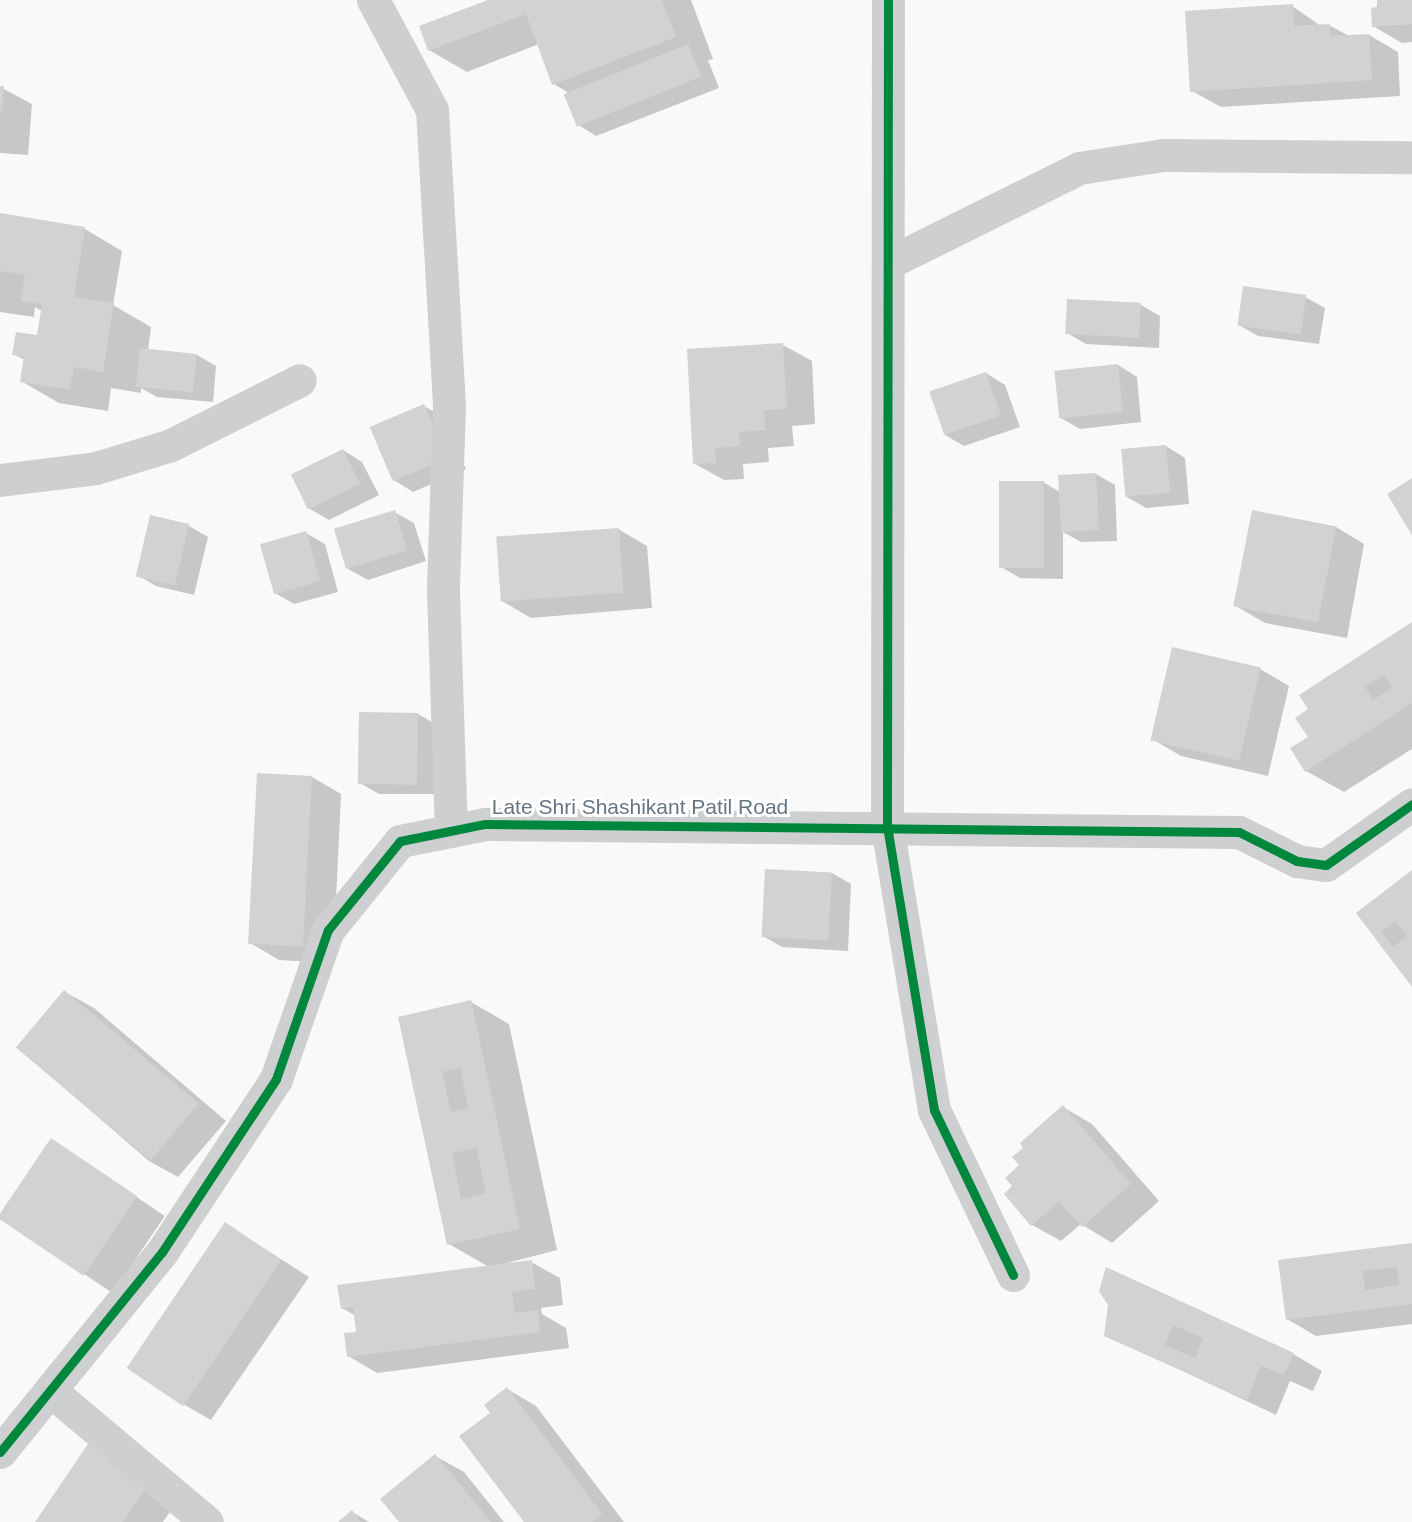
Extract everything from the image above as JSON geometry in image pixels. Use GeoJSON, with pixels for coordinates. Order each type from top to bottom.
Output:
{"type":"FeatureCollection","features":[{"type":"Feature","properties":{"kind":"street"},"geometry":{"type":"LineString","coordinates":[[373,0],[432,110],[449,406],[443,591],[451,831]]}},
{"type":"Feature","properties":{"kind":"street"},"geometry":{"type":"LineString","coordinates":[[888,0],[887,826],[934,1110],[1013,1275]]}},
{"type":"Feature","properties":{"kind":"street"},"geometry":{"type":"LineString","coordinates":[[888,263],[1079,168],[1163,155],[1268,153],[1412,157]]}},
{"type":"Feature","properties":{"kind":"street"},"geometry":{"type":"LineString","coordinates":[[0,480],[96,468],[171,445],[300,380]]}},
{"type":"Feature","properties":{"kind":"street","name":"Late Shri Shashikant Patil Road"},"geometry":{"type":"LineString","coordinates":[[0,1452],[52,1392],[162,1252],[276,1079],[328,930],[400,841],[485,824],[887,826],[1239,832],[1298,861],[1326,865],[1412,804]]}},
{"type":"Feature","properties":{"kind":"street"},"geometry":{"type":"LineString","coordinates":[[52,1392],[207,1522]]}},
{"type":"Feature","properties":{"kind":"building"},"geometry":{"type":"Polygon","coordinates":[[[488,0],[662,0],[676,37],[552,85],[526,14],[428,51],[419,26],[488,0]]]}},
{"type":"Feature","properties":{"kind":"building"},"geometry":{"type":"Polygon","coordinates":[[[1377,0],[1412,0],[1412,24],[1372,27],[1371,8],[1377,7],[1377,0]]]}},
{"type":"Feature","properties":{"kind":"building"},"geometry":{"type":"Polygon","coordinates":[[[1293,4],[1294,26],[1330,24],[1330,36],[1369,34],[1372,80],[1190,92],[1185,11],[1293,4]]]}},
{"type":"Feature","properties":{"kind":"building"},"geometry":{"type":"Polygon","coordinates":[[[688,44],[701,76],[577,127],[564,94],[688,44]]]}},
{"type":"Feature","properties":{"kind":"building"},"geometry":{"type":"Polygon","coordinates":[[[0,86],[4,86],[2,111],[0,111],[0,86]]]}},
{"type":"Feature","properties":{"kind":"building"},"geometry":{"type":"Polygon","coordinates":[[[0,213],[85,227],[74,297],[114,303],[103,372],[74,367],[70,390],[20,382],[24,356],[12,355],[16,332],[37,335],[42,304],[20,301],[25,275],[0,271],[0,213]]]}},
{"type":"Feature","properties":{"kind":"building"},"geometry":{"type":"Polygon","coordinates":[[[1243,286],[1306,295],[1301,335],[1237,326],[1243,286]]]}},
{"type":"Feature","properties":{"kind":"building"},"geometry":{"type":"Polygon","coordinates":[[[1067,299],[1141,303],[1139,338],[1065,334],[1067,299]]]}},
{"type":"Feature","properties":{"kind":"building"},"geometry":{"type":"Polygon","coordinates":[[[783,343],[787,409],[764,410],[765,430],[739,432],[740,446],[715,448],[716,463],[693,464],[687,349],[783,343]]]}},
{"type":"Feature","properties":{"kind":"building"},"geometry":{"type":"Polygon","coordinates":[[[140,348],[197,354],[193,393],[136,387],[140,348]]]}},
{"type":"Feature","properties":{"kind":"building"},"geometry":{"type":"Polygon","coordinates":[[[1118,364],[1123,412],[1059,418],[1054,371],[1118,364]]]}},
{"type":"Feature","properties":{"kind":"building"},"geometry":{"type":"Polygon","coordinates":[[[986,372],[1001,415],[944,435],[929,392],[986,372]]]}},
{"type":"Feature","properties":{"kind":"building"},"geometry":{"type":"Polygon","coordinates":[[[424,404],[447,458],[393,481],[370,427],[424,404]]]}},
{"type":"Feature","properties":{"kind":"building"},"geometry":{"type":"Polygon","coordinates":[[[1166,445],[1170,493],[1125,497],[1121,449],[1166,445]]]}},
{"type":"Feature","properties":{"kind":"building"},"geometry":{"type":"Polygon","coordinates":[[[343,449],[360,484],[308,509],[291,474],[343,449]]]}},
{"type":"Feature","properties":{"kind":"building"},"geometry":{"type":"Polygon","coordinates":[[[1096,473],[1099,530],[1061,532],[1058,475],[1096,473]]]}},
{"type":"Feature","properties":{"kind":"building"},"geometry":{"type":"Polygon","coordinates":[[[1412,478],[1412,535],[1387,494],[1412,478]]]}},
{"type":"Feature","properties":{"kind":"building"},"geometry":{"type":"Polygon","coordinates":[[[999,481],[1044,481],[1044,568],[999,568],[999,481]]]}},
{"type":"Feature","properties":{"kind":"building"},"geometry":{"type":"Polygon","coordinates":[[[395,510],[407,550],[346,569],[334,529],[395,510]]]}},
{"type":"Feature","properties":{"kind":"building"},"geometry":{"type":"Polygon","coordinates":[[[1252,510],[1336,526],[1318,623],[1233,606],[1252,510]]]}},
{"type":"Feature","properties":{"kind":"building"},"geometry":{"type":"Polygon","coordinates":[[[150,515],[189,524],[175,585],[136,576],[150,515]]]}},
{"type":"Feature","properties":{"kind":"building"},"geometry":{"type":"Polygon","coordinates":[[[619,528],[624,593],[501,601],[496,537],[619,528]]]}},
{"type":"Feature","properties":{"kind":"building"},"geometry":{"type":"Polygon","coordinates":[[[306,531],[320,581],[274,594],[260,544],[306,531]]]}},
{"type":"Feature","properties":{"kind":"building"},"geometry":{"type":"Polygon","coordinates":[[[1412,622],[1412,703],[1305,772],[1290,748],[1308,737],[1295,718],[1308,709],[1299,695],[1412,622]],[[1384,675],[1365,687],[1373,700],[1392,688],[1384,675]]]}},
{"type":"Feature","properties":{"kind":"building"},"geometry":{"type":"Polygon","coordinates":[[[1172,647],[1261,667],[1239,761],[1150,741],[1172,647]]]}},
{"type":"Feature","properties":{"kind":"building"},"geometry":{"type":"Polygon","coordinates":[[[359,712],[418,713],[417,785],[358,784],[359,712]]]}},
{"type":"Feature","properties":{"kind":"building"},"geometry":{"type":"Polygon","coordinates":[[[257,773],[312,776],[303,947],[248,944],[257,773]]]}},
{"type":"Feature","properties":{"kind":"building"},"geometry":{"type":"Polygon","coordinates":[[[765,869],[832,873],[828,940],[761,937],[765,869]]]}},
{"type":"Feature","properties":{"kind":"building"},"geometry":{"type":"Polygon","coordinates":[[[1412,870],[1412,987],[1356,913],[1412,870]],[[1396,921],[1381,932],[1393,947],[1407,936],[1396,921]]]}},
{"type":"Feature","properties":{"kind":"building"},"geometry":{"type":"Polygon","coordinates":[[[64,990],[199,1103],[151,1161],[16,1047],[64,990]]]}},
{"type":"Feature","properties":{"kind":"building"},"geometry":{"type":"Polygon","coordinates":[[[471,1000],[520,1229],[447,1245],[398,1017],[471,1000]],[[460,1068],[442,1072],[451,1112],[468,1108],[460,1068]],[[476,1148],[452,1153],[461,1199],[486,1193],[476,1148]]]}},
{"type":"Feature","properties":{"kind":"building"},"geometry":{"type":"Polygon","coordinates":[[[1063,1105],[1131,1184],[1082,1227],[1059,1202],[1031,1226],[1004,1194],[1012,1186],[1005,1178],[1019,1165],[1012,1157],[1023,1148],[1020,1143],[1063,1105]]]}},
{"type":"Feature","properties":{"kind":"building"},"geometry":{"type":"Polygon","coordinates":[[[51,1138],[137,1196],[84,1276],[0,1219],[0,1214],[51,1138]]]}},
{"type":"Feature","properties":{"kind":"building"},"geometry":{"type":"Polygon","coordinates":[[[225,1222],[281,1260],[183,1406],[127,1368],[225,1222]]]}},
{"type":"Feature","properties":{"kind":"building"},"geometry":{"type":"Polygon","coordinates":[[[1412,1243],[1412,1304],[1286,1320],[1278,1260],[1412,1243]],[[1397,1267],[1363,1271],[1365,1290],[1399,1285],[1397,1267]]]}},
{"type":"Feature","properties":{"kind":"building"},"geometry":{"type":"Polygon","coordinates":[[[532,1260],[535,1289],[512,1292],[515,1313],[538,1310],[540,1332],[347,1357],[344,1333],[356,1332],[353,1307],[341,1309],[337,1285],[532,1260]]]}},
{"type":"Feature","properties":{"kind":"building"},"geometry":{"type":"Polygon","coordinates":[[[1106,1267],[1294,1353],[1284,1375],[1261,1366],[1247,1400],[1104,1336],[1108,1305],[1099,1291],[1106,1267]],[[1173,1325],[1165,1345],[1195,1358],[1203,1338],[1173,1325]]]}},
{"type":"Feature","properties":{"kind":"building"},"geometry":{"type":"Polygon","coordinates":[[[507,1387],[602,1514],[592,1522],[524,1522],[459,1436],[490,1413],[484,1405],[507,1387]]]}},
{"type":"Feature","properties":{"kind":"building"},"geometry":{"type":"Polygon","coordinates":[[[88,1444],[148,1485],[123,1522],[35,1522],[88,1444]]]}},
{"type":"Feature","properties":{"kind":"building"},"geometry":{"type":"Polygon","coordinates":[[[435,1454],[491,1522],[399,1522],[380,1499],[435,1454]]]}},
{"type":"Feature","properties":{"kind":"building"},"geometry":{"type":"Polygon","coordinates":[[[352,1510],[361,1522],[338,1522],[352,1510]]]}},
{"type":"Feature","properties":{"kind":"cycle path"},"geometry":{"type":"LineString","coordinates":[[888,0],[887,826],[934,1110],[1013,1275]]}},
{"type":"Feature","properties":{"kind":"cycle path"},"geometry":{"type":"LineString","coordinates":[[0,1452],[162,1252],[276,1079],[328,930],[400,841],[485,824],[1239,832],[1297,861],[1326,865],[1412,804]]}}]}
